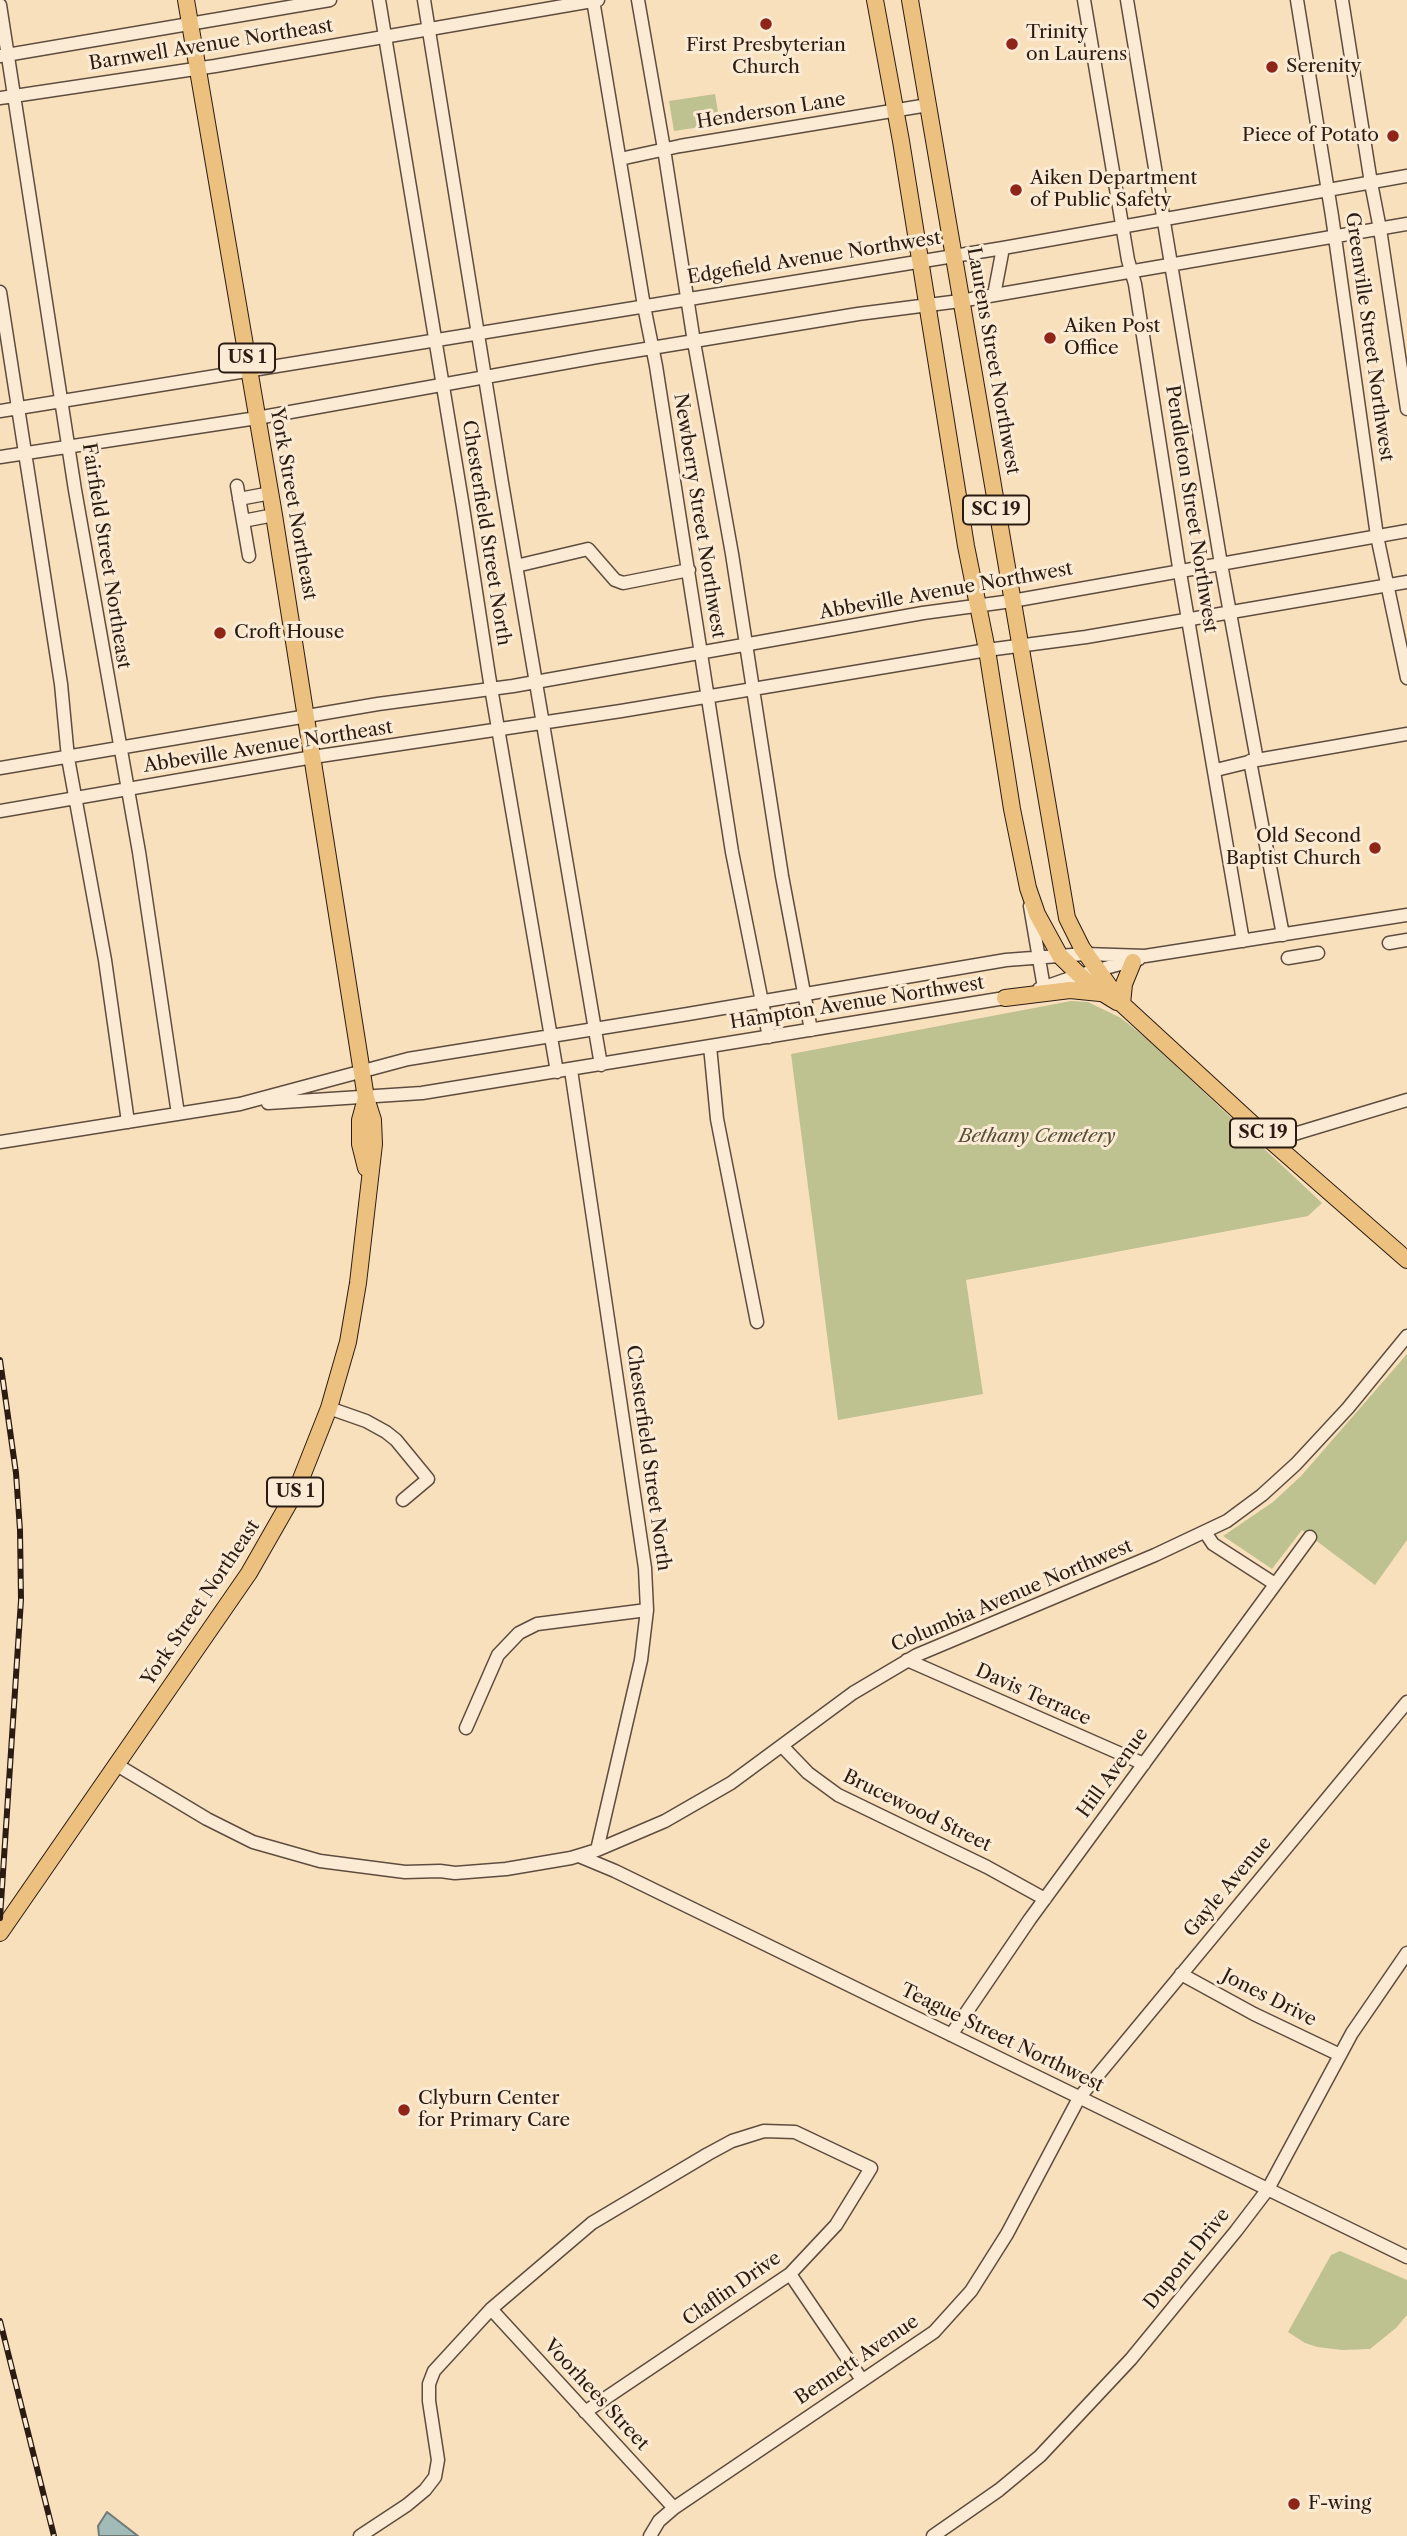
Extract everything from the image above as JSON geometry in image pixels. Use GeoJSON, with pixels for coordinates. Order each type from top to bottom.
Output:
{"type":"FeatureCollection","features":[{"type":"Feature","properties":{"kind":"main road","name":"York Street Northeast"},"geometry":{"type":"LineString","coordinates":[[0,1933],[266,1546],[297,1489],[329,1408],[348,1342],[368,1176],[360,1144],[360,1120],[366,1098],[363,1071],[271,493],[187,0]]}},
{"type":"Feature","properties":{"kind":"main road","name":"Laurens Street Northwest"},"geometry":{"type":"LineString","coordinates":[[876,0],[966,546],[979,604],[1012,809],[1028,888],[1037,914],[1060,956],[1091,986],[1122,1004]]}},
{"type":"Feature","properties":{"kind":"main road","name":"Laurens Street Northwest"},"geometry":{"type":"LineString","coordinates":[[911,0],[1012,601],[1070,924],[1086,954],[1122,1004],[1271,1141],[1407,1260]]}},
{"type":"Feature","properties":{"kind":"main road"},"geometry":{"type":"LineString","coordinates":[[1045,930],[1057,933],[1070,924]]}},
{"type":"Feature","properties":{"kind":"main road"},"geometry":{"type":"LineString","coordinates":[[1122,1004],[1124,984],[1139,959]]}},
{"type":"Feature","properties":{"kind":"main road"},"geometry":{"type":"LineString","coordinates":[[1005,998],[1070,990],[1102,993]]}},
{"type":"Feature","properties":{"kind":"street","name":"Barnwell Avenue Northeast"},"geometry":{"type":"LineString","coordinates":[[3,55],[330,0]]}},
{"type":"Feature","properties":{"kind":"street","name":"Chesterfield Street North"},"geometry":{"type":"LineString","coordinates":[[379,0],[491,689],[557,1072]]}},
{"type":"Feature","properties":{"kind":"street","name":"Chesterfield Street North"},"geometry":{"type":"LineString","coordinates":[[424,0],[535,681],[601,1065]]}},
{"type":"Feature","properties":{"kind":"street","name":"Barnwell Avenue Northeast"},"geometry":{"type":"LineString","coordinates":[[0,98],[595,0]]}},
{"type":"Feature","properties":{"kind":"street","name":"Newberry Street Northwest"},"geometry":{"type":"LineString","coordinates":[[595,0],[689,570],[706,696],[739,889],[769,1037]]}},
{"type":"Feature","properties":{"kind":"street","name":"Newberry Street Northwest"},"geometry":{"type":"LineString","coordinates":[[638,0],[724,506],[782,876],[811,1030]]}},
{"type":"Feature","properties":{"kind":"street","name":"Pendleton Street Northwest"},"geometry":{"type":"LineString","coordinates":[[1084,0],[1243,941]]}},
{"type":"Feature","properties":{"kind":"street","name":"Pendleton Street Northwest"},"geometry":{"type":"LineString","coordinates":[[1127,0],[1253,760],[1294,957],[1318,953]]}},
{"type":"Feature","properties":{"kind":"street","name":"Greenville Street Northwest"},"geometry":{"type":"LineString","coordinates":[[1297,0],[1335,237],[1377,536],[1407,678]]}},
{"type":"Feature","properties":{"kind":"street","name":"Greenville Street Northwest"},"geometry":{"type":"LineString","coordinates":[[1342,0],[1407,409]]}},
{"type":"Feature","properties":{"kind":"street","name":"Fairfield Street Northeast"},"geometry":{"type":"LineString","coordinates":[[0,5],[3,55],[14,96],[68,446],[147,905],[177,1114]]}},
{"type":"Feature","properties":{"kind":"street","name":"Henderson Lane"},"geometry":{"type":"LineString","coordinates":[[620,159],[664,149],[928,106]]}},
{"type":"Feature","properties":{"kind":"street","name":"Edgefield Avenue Northwest"},"geometry":{"type":"LineString","coordinates":[[0,411],[1003,248],[1407,176]]}},
{"type":"Feature","properties":{"kind":"street"},"geometry":{"type":"LineString","coordinates":[[0,457],[257,418],[597,357],[846,316],[961,301],[1407,224]]}},
{"type":"Feature","properties":{"kind":"street"},"geometry":{"type":"LineString","coordinates":[[994,295],[1003,248]]}},
{"type":"Feature","properties":{"kind":"street"},"geometry":{"type":"LineString","coordinates":[[0,292],[61,684],[68,758],[105,960],[128,1122]]}},
{"type":"Feature","properties":{"kind":"street"},"geometry":{"type":"LineString","coordinates":[[249,556],[238,492],[271,493]]}},
{"type":"Feature","properties":{"kind":"street"},"geometry":{"type":"LineString","coordinates":[[243,521],[274,515]]}},
{"type":"Feature","properties":{"kind":"street","name":"Abbeville Avenue Northwest"},"geometry":{"type":"LineString","coordinates":[[491,689],[1407,531]]}},
{"type":"Feature","properties":{"kind":"street"},"geometry":{"type":"LineString","coordinates":[[516,566],[588,549],[615,580],[623,583],[689,570]]}},
{"type":"Feature","properties":{"kind":"street"},"geometry":{"type":"LineString","coordinates":[[543,723],[987,650],[1189,620],[1407,582]]}},
{"type":"Feature","properties":{"kind":"street","name":"Abbeville Avenue Northeast"},"geometry":{"type":"LineString","coordinates":[[0,768],[307,716],[491,689]]}},
{"type":"Feature","properties":{"kind":"street","name":"Abbeville Avenue Northeast"},"geometry":{"type":"LineString","coordinates":[[0,811],[313,757],[543,723]]}},
{"type":"Feature","properties":{"kind":"street"},"geometry":{"type":"LineString","coordinates":[[1216,770],[1253,760],[1407,734]]}},
{"type":"Feature","properties":{"kind":"street","name":"Laurens Street Northwest"},"geometry":{"type":"LineString","coordinates":[[1028,888],[1044,988]]}},
{"type":"Feature","properties":{"kind":"street","name":"Hampton Avenue Northwest"},"geometry":{"type":"LineString","coordinates":[[240,1104],[422,1093],[571,1070],[1005,998],[1139,959],[1407,915]]}},
{"type":"Feature","properties":{"kind":"street"},"geometry":{"type":"LineString","coordinates":[[1389,943],[1407,940]]}},
{"type":"Feature","properties":{"kind":"street","name":"Hampton Avenue Northwest"},"geometry":{"type":"LineString","coordinates":[[240,1104],[408,1059],[1037,956],[1086,954],[1139,959]]}},
{"type":"Feature","properties":{"kind":"street"},"geometry":{"type":"LineString","coordinates":[[710,1046],[717,1119],[757,1322]]}},
{"type":"Feature","properties":{"kind":"street","name":"Chesterfield Street North"},"geometry":{"type":"LineString","coordinates":[[571,1070],[641,1541],[647,1610],[641,1660],[597,1850]]}},
{"type":"Feature","properties":{"kind":"street"},"geometry":{"type":"LineString","coordinates":[[1271,1141],[1407,1100]]}},
{"type":"Feature","properties":{"kind":"street"},"geometry":{"type":"LineString","coordinates":[[0,1142],[240,1104]]}},
{"type":"Feature","properties":{"kind":"street","name":"Columbia Avenue Northwest"},"geometry":{"type":"LineString","coordinates":[[117,1765],[207,1819],[253,1842],[320,1861],[405,1872],[455,1873],[506,1869],[579,1856],[653,1826],[699,1803],[731,1783],[853,1693],[907,1660],[1205,1532],[1245,1508],[1296,1464],[1348,1408],[1407,1336]]}},
{"type":"Feature","properties":{"kind":"street"},"geometry":{"type":"LineString","coordinates":[[329,1408],[366,1421],[386,1432],[396,1440],[428,1479],[403,1500]]}},
{"type":"Feature","properties":{"kind":"street"},"geometry":{"type":"LineString","coordinates":[[1205,1532],[1213,1544],[1275,1584]]}},
{"type":"Feature","properties":{"kind":"street","name":"Hill Avenue"},"geometry":{"type":"LineString","coordinates":[[951,2035],[1045,1899],[1310,1537]]}},
{"type":"Feature","properties":{"kind":"street"},"geometry":{"type":"LineString","coordinates":[[466,1728],[498,1655],[519,1633],[537,1624],[647,1610]]}},
{"type":"Feature","properties":{"kind":"street","name":"Davis Terrace"},"geometry":{"type":"LineString","coordinates":[[907,1660],[1144,1764]]}},
{"type":"Feature","properties":{"kind":"street","name":"Gayle Avenue"},"geometry":{"type":"LineString","coordinates":[[1079,2098],[1407,1702]]}},
{"type":"Feature","properties":{"kind":"street","name":"Brucewood Street"},"geometry":{"type":"LineString","coordinates":[[782,1746],[808,1773],[838,1795],[987,1867],[1045,1899]]}},
{"type":"Feature","properties":{"kind":"street","name":"Teague Street Northwest"},"geometry":{"type":"LineString","coordinates":[[579,1856],[615,1871],[1407,2258]]}},
{"type":"Feature","properties":{"kind":"street","name":"Dupont Drive"},"geometry":{"type":"LineString","coordinates":[[933,2536],[1040,2456],[1181,2299],[1268,2189],[1367,2008],[1407,1953]]}},
{"type":"Feature","properties":{"kind":"street","name":"Jones Drive"},"geometry":{"type":"LineString","coordinates":[[1181,1975],[1340,2055]]}},
{"type":"Feature","properties":{"kind":"street","name":"Bennett Avenue"},"geometry":{"type":"LineString","coordinates":[[650,2536],[659,2521],[674,2508],[933,2332],[971,2291],[1007,2234],[1079,2098]]}},
{"type":"Feature","properties":{"kind":"street","name":"Claflin Drive"},"geometry":{"type":"LineString","coordinates":[[491,2309],[592,2223],[708,2154],[747,2135],[764,2131],[795,2132],[871,2168],[836,2225],[790,2274],[585,2412]]}},
{"type":"Feature","properties":{"kind":"street"},"geometry":{"type":"LineString","coordinates":[[790,2274],[862,2380]]}},
{"type":"Feature","properties":{"kind":"street"},"geometry":{"type":"LineString","coordinates":[[360,2536],[407,2505],[425,2490],[435,2477],[438,2460],[429,2385],[434,2371],[491,2309]]}},
{"type":"Feature","properties":{"kind":"street","name":"Voorhees Street"},"geometry":{"type":"LineString","coordinates":[[491,2309],[674,2508]]}},
{"type":"Feature","properties":{"kind":"green space"},"geometry":{"type":"Polygon","coordinates":[[[715,94],[720,124],[674,131],[669,101],[715,94]]]}},
{"type":"Feature","properties":{"kind":"green space","name":"Bethany Cemetery"},"geometry":{"type":"Polygon","coordinates":[[[1071,1001],[1088,1002],[1121,1018],[1147,1039],[1322,1203],[1308,1216],[966,1280],[983,1394],[838,1420],[791,1054],[1071,1001]]]}},
{"type":"Feature","properties":{"kind":"green space"},"geometry":{"type":"Polygon","coordinates":[[[1407,1354],[1407,1540],[1375,1585],[1302,1530],[1272,1569],[1223,1536],[1273,1502],[1301,1476],[1407,1354]]]}},
{"type":"Feature","properties":{"kind":"green space"},"geometry":{"type":"Polygon","coordinates":[[[1340,2251],[1407,2280],[1407,2315],[1396,2328],[1370,2349],[1317,2347],[1288,2332],[1331,2255],[1340,2251]]]}},
{"type":"Feature","properties":{"kind":"water"},"geometry":{"type":"Polygon","coordinates":[[[107,2512],[138,2536],[99,2536],[98,2526],[107,2512]]]}},
{"type":"Feature","properties":{"kind":"railway"},"geometry":{"type":"LineString","coordinates":[[0,1360],[16,1473],[21,1600],[0,1918]]}},
{"type":"Feature","properties":{"kind":"railway"},"geometry":{"type":"LineString","coordinates":[[0,2321],[54,2536]]}},
{"type":"Feature","properties":{"kind":"place","name":"First Presbyterian Church"},"geometry":{"type":"Point","coordinates":[766,24]}},
{"type":"Feature","properties":{"kind":"place","name":"Trinity on Laurens"},"geometry":{"type":"Point","coordinates":[1012,44]}},
{"type":"Feature","properties":{"kind":"place","name":"Serenity"},"geometry":{"type":"Point","coordinates":[1272,67]}},
{"type":"Feature","properties":{"kind":"place","name":"Piece of Potato"},"geometry":{"type":"Point","coordinates":[1393,136]}},
{"type":"Feature","properties":{"kind":"place","name":"Aiken Department of Public Safety"},"geometry":{"type":"Point","coordinates":[1016,190]}},
{"type":"Feature","properties":{"kind":"place","name":"Aiken Post Office"},"geometry":{"type":"Point","coordinates":[1050,338]}},
{"type":"Feature","properties":{"kind":"place","name":"Croft House"},"geometry":{"type":"Point","coordinates":[220,633]}},
{"type":"Feature","properties":{"kind":"place","name":"Old Second Baptist Church"},"geometry":{"type":"Point","coordinates":[1375,848]}},
{"type":"Feature","properties":{"kind":"place","name":"Clyburn Center for Primary Care"},"geometry":{"type":"Point","coordinates":[404,2110]}},
{"type":"Feature","properties":{"kind":"place","name":"F-wing"},"geometry":{"type":"Point","coordinates":[1294,2504]}}]}
